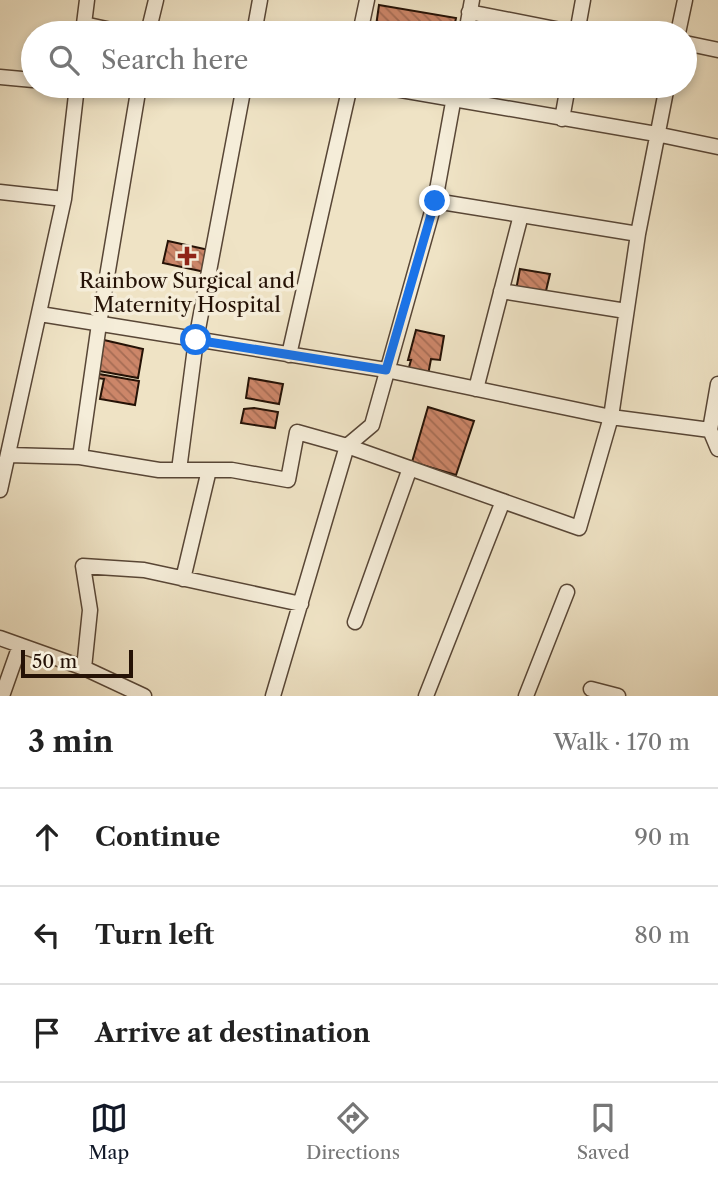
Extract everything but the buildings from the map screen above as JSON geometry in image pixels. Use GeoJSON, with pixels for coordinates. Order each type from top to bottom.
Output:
{"type":"FeatureCollection","features":[{"type":"Feature","properties":{"kind":"street"},"geometry":{"type":"LineString","coordinates":[[84,21],[87,0]]}},
{"type":"Feature","properties":{"kind":"street"},"geometry":{"type":"LineString","coordinates":[[151,21],[156,0]]}},
{"type":"Feature","properties":{"kind":"street"},"geometry":{"type":"LineString","coordinates":[[256,21],[260,0]]}},
{"type":"Feature","properties":{"kind":"street"},"geometry":{"type":"LineString","coordinates":[[363,21],[367,0]]}},
{"type":"Feature","properties":{"kind":"street"},"geometry":{"type":"LineString","coordinates":[[579,21],[583,0]]}},
{"type":"Feature","properties":{"kind":"street"},"geometry":{"type":"LineString","coordinates":[[681,21],[685,0]]}},
{"type":"Feature","properties":{"kind":"street"},"geometry":{"type":"LineString","coordinates":[[471,6],[529,21]]}},
{"type":"Feature","properties":{"kind":"street"},"geometry":{"type":"LineString","coordinates":[[697,46],[718,50]]}},
{"type":"Feature","properties":{"kind":"street"},"geometry":{"type":"LineString","coordinates":[[0,77],[21,78]]}},
{"type":"Feature","properties":{"kind":"street"},"geometry":{"type":"LineString","coordinates":[[0,490],[64,199],[76,98]]}},
{"type":"Feature","properties":{"kind":"street"},"geometry":{"type":"LineString","coordinates":[[80,457],[137,98]]}},
{"type":"Feature","properties":{"kind":"street"},"geometry":{"type":"LineString","coordinates":[[179,470],[196,340],[242,98]]}},
{"type":"Feature","properties":{"kind":"street"},"geometry":{"type":"LineString","coordinates":[[289,355],[347,98]]}},
{"type":"Feature","properties":{"kind":"street"},"geometry":{"type":"LineString","coordinates":[[273,696],[348,446],[372,425],[435,201],[454,98]]}},
{"type":"Feature","properties":{"kind":"street"},"geometry":{"type":"LineString","coordinates":[[476,98],[562,119],[656,134],[718,148]]}},
{"type":"Feature","properties":{"kind":"street"},"geometry":{"type":"LineString","coordinates":[[562,119],[566,98]]}},
{"type":"Feature","properties":{"kind":"street"},"geometry":{"type":"LineString","coordinates":[[8,455],[80,457],[159,470],[232,470],[288,480],[298,432],[348,446],[579,528],[611,417],[638,234],[664,98]]}},
{"type":"Feature","properties":{"kind":"street"},"geometry":{"type":"LineString","coordinates":[[0,192],[64,199]]}},
{"type":"Feature","properties":{"kind":"street"},"geometry":{"type":"LineString","coordinates":[[435,201],[638,234]]}},
{"type":"Feature","properties":{"kind":"street"},"geometry":{"type":"LineString","coordinates":[[475,389],[521,215]]}},
{"type":"Feature","properties":{"kind":"street"},"geometry":{"type":"LineString","coordinates":[[501,291],[626,312]]}},
{"type":"Feature","properties":{"kind":"street"},"geometry":{"type":"LineString","coordinates":[[40,314],[386,370],[611,417],[710,430]]}},
{"type":"Feature","properties":{"kind":"street"},"geometry":{"type":"LineString","coordinates":[[718,384],[710,430],[718,447]]}},
{"type":"Feature","properties":{"kind":"street"},"geometry":{"type":"LineString","coordinates":[[355,622],[410,468]]}},
{"type":"Feature","properties":{"kind":"street"},"geometry":{"type":"LineString","coordinates":[[183,579],[209,470]]}},
{"type":"Feature","properties":{"kind":"street"},"geometry":{"type":"LineString","coordinates":[[426,696],[503,501]]}},
{"type":"Feature","properties":{"kind":"street"},"geometry":{"type":"LineString","coordinates":[[84,668],[90,610],[83,566],[144,570],[301,604]]}},
{"type":"Feature","properties":{"kind":"street"},"geometry":{"type":"LineString","coordinates":[[526,696],[567,592]]}},
{"type":"Feature","properties":{"kind":"street"},"geometry":{"type":"LineString","coordinates":[[0,638],[84,668],[145,696]]}},
{"type":"Feature","properties":{"kind":"street"},"geometry":{"type":"LineString","coordinates":[[2,696],[20,645]]}},
{"type":"Feature","properties":{"kind":"street"},"geometry":{"type":"LineString","coordinates":[[591,689],[618,696]]}},
{"type":"Feature","properties":{"kind":"place","name":"Rainbow Surgical and Maternity Hospital"},"geometry":{"type":"Point","coordinates":[187,256]}},
{"type":"Feature","properties":{"kind":"route"},"geometry":{"type":"LineString","coordinates":[[196,340],[386,370],[435,201]]}}]}
